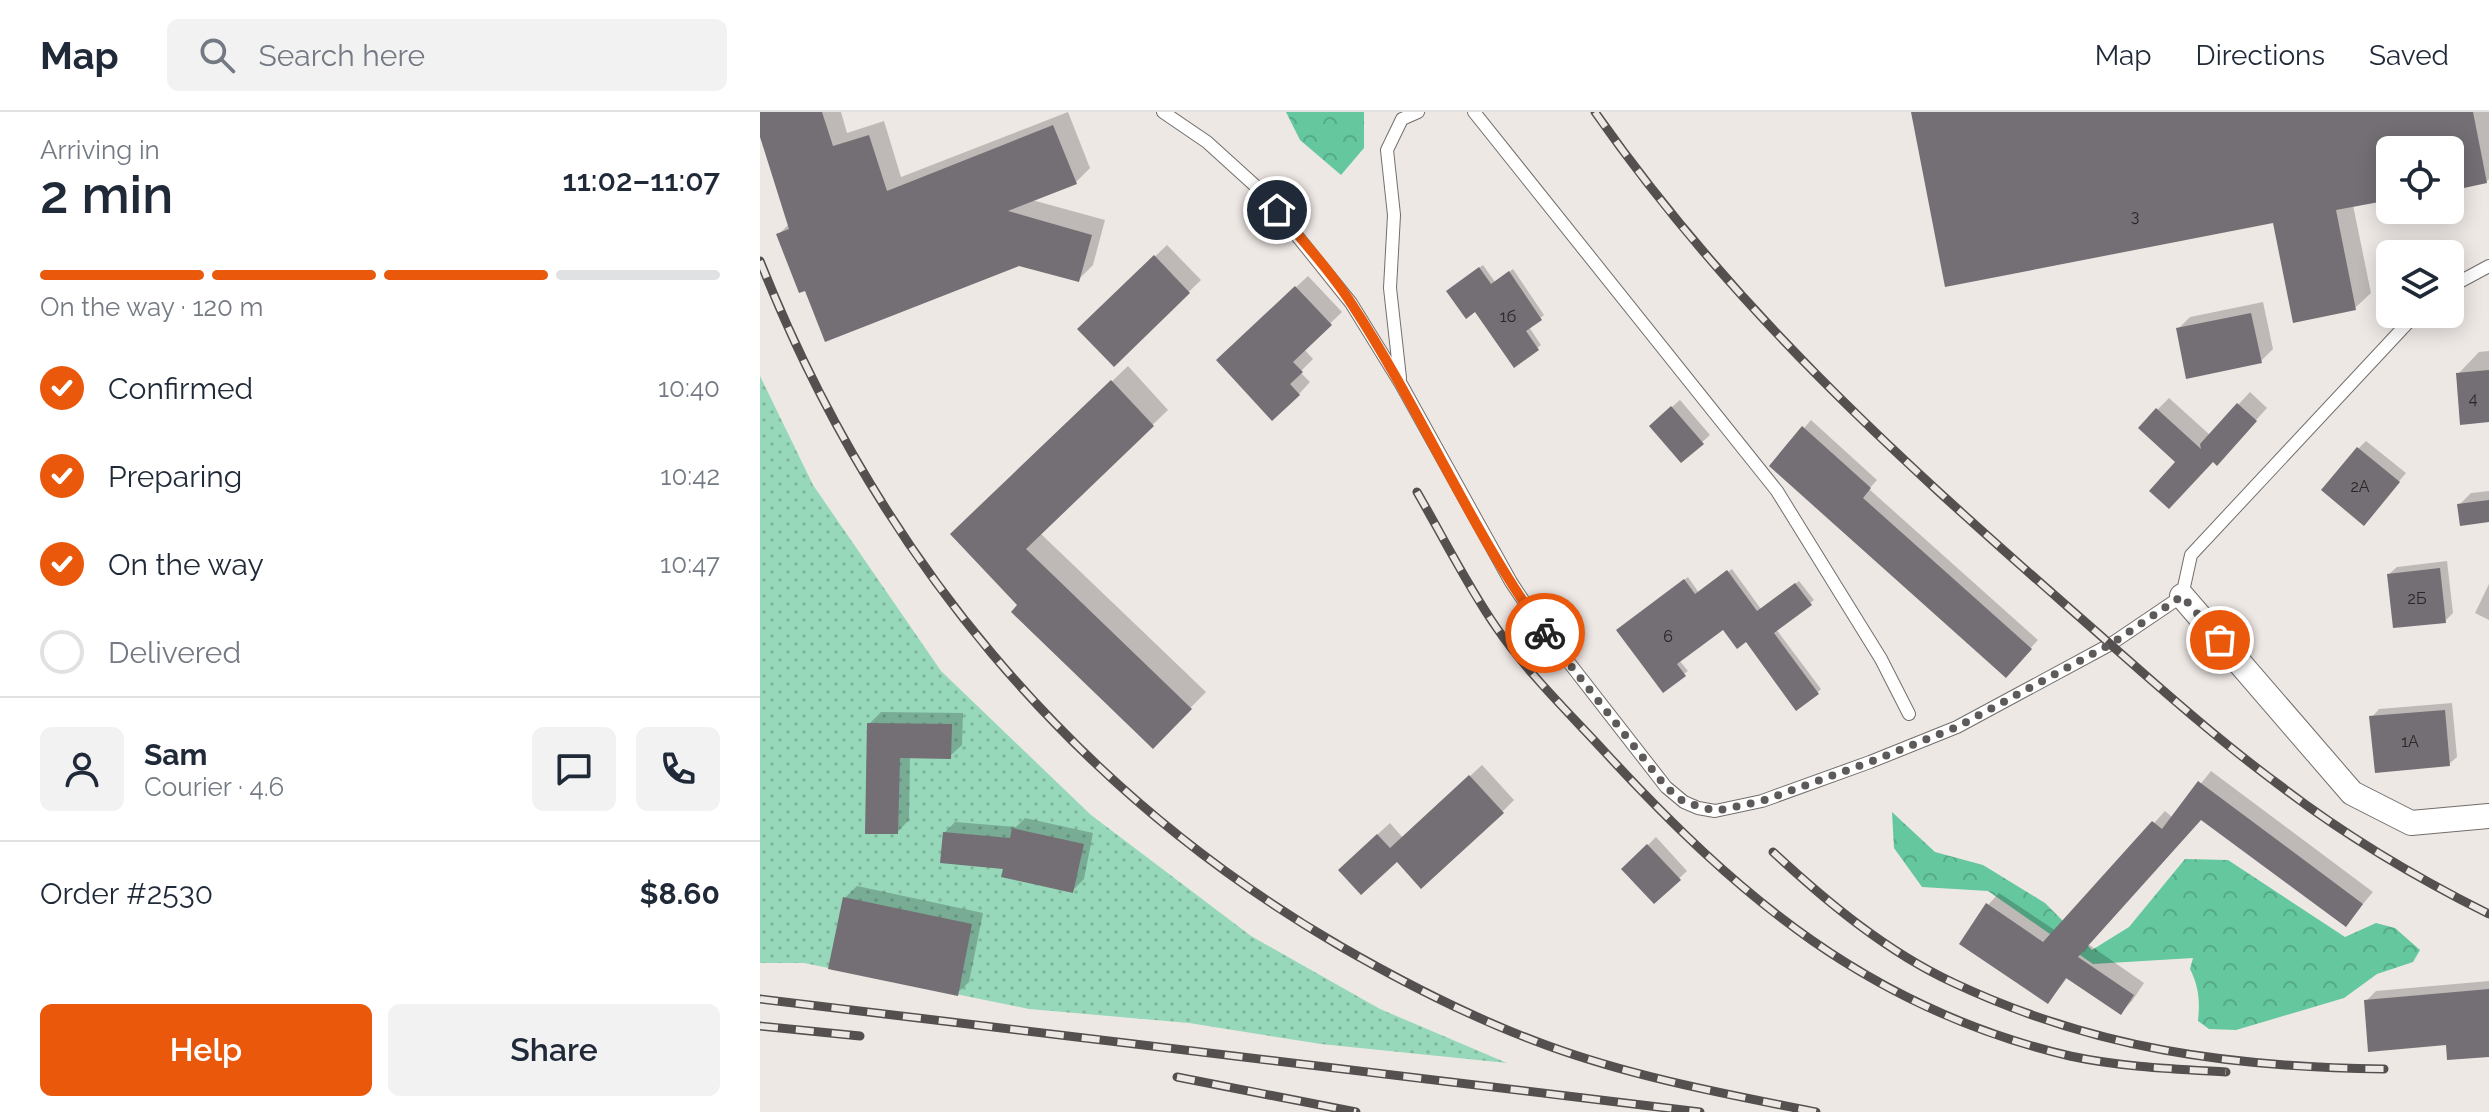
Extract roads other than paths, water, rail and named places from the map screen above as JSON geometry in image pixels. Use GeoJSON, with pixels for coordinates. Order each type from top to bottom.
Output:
{"type":"FeatureCollection","features":[{"type":"Feature","properties":{"kind":"street"},"geometry":{"type":"LineString","coordinates":[[2182,596],[2352,793],[2411,823],[2489,816]]}},
{"type":"Feature","properties":{"kind":"lane"},"geometry":{"type":"LineString","coordinates":[[1163,112],[1207,142],[1261,191],[1351,303],[1401,384],[1485,537],[1539,624],[1666,787],[1684,802],[1715,811],[1762,801],[1957,727],[2111,644],[2182,596],[2191,555],[2403,328]]}},
{"type":"Feature","properties":{"kind":"lane"},"geometry":{"type":"LineString","coordinates":[[1401,384],[1390,288],[1394,215],[1387,150],[1402,119],[1418,112]]}},
{"type":"Feature","properties":{"kind":"lane"},"geometry":{"type":"LineString","coordinates":[[1474,112],[1777,491],[1881,659],[1909,714]]}},
{"type":"Feature","properties":{"kind":"lane"},"geometry":{"type":"LineString","coordinates":[[2464,279],[2489,266]]}},
{"type":"Feature","properties":{"kind":"railway"},"geometry":{"type":"LineString","coordinates":[[1595,112],[1701,249],[1758,313],[1816,374],[1939,492],[2254,766],[2382,855],[2489,914]]}},
{"type":"Feature","properties":{"kind":"railway"},"geometry":{"type":"LineString","coordinates":[[760,261],[807,367],[861,468],[923,564],[992,653],[1068,736],[1151,813],[1242,883],[1340,946],[1467,1012],[1519,1035],[1612,1066],[1680,1084],[1816,1112]]}},
{"type":"Feature","properties":{"kind":"railway"},"geometry":{"type":"LineString","coordinates":[[1417,492],[1485,611],[1508,644],[1561,706],[1705,853],[1757,899],[1812,940],[1870,977],[1932,1009],[1998,1035],[2089,1060],[2226,1072]]}},
{"type":"Feature","properties":{"kind":"railway"},"geometry":{"type":"LineString","coordinates":[[1773,852],[1836,907],[1882,941],[1929,971],[2007,1006],[2111,1039],[2164,1050],[2271,1064],[2384,1069]]}},
{"type":"Feature","properties":{"kind":"railway"},"geometry":{"type":"LineString","coordinates":[[760,999],[1700,1112]]}},
{"type":"Feature","properties":{"kind":"railway"},"geometry":{"type":"LineString","coordinates":[[760,1026],[860,1036]]}},
{"type":"Feature","properties":{"kind":"railway"},"geometry":{"type":"LineString","coordinates":[[1177,1077],[1356,1112]]}}]}
